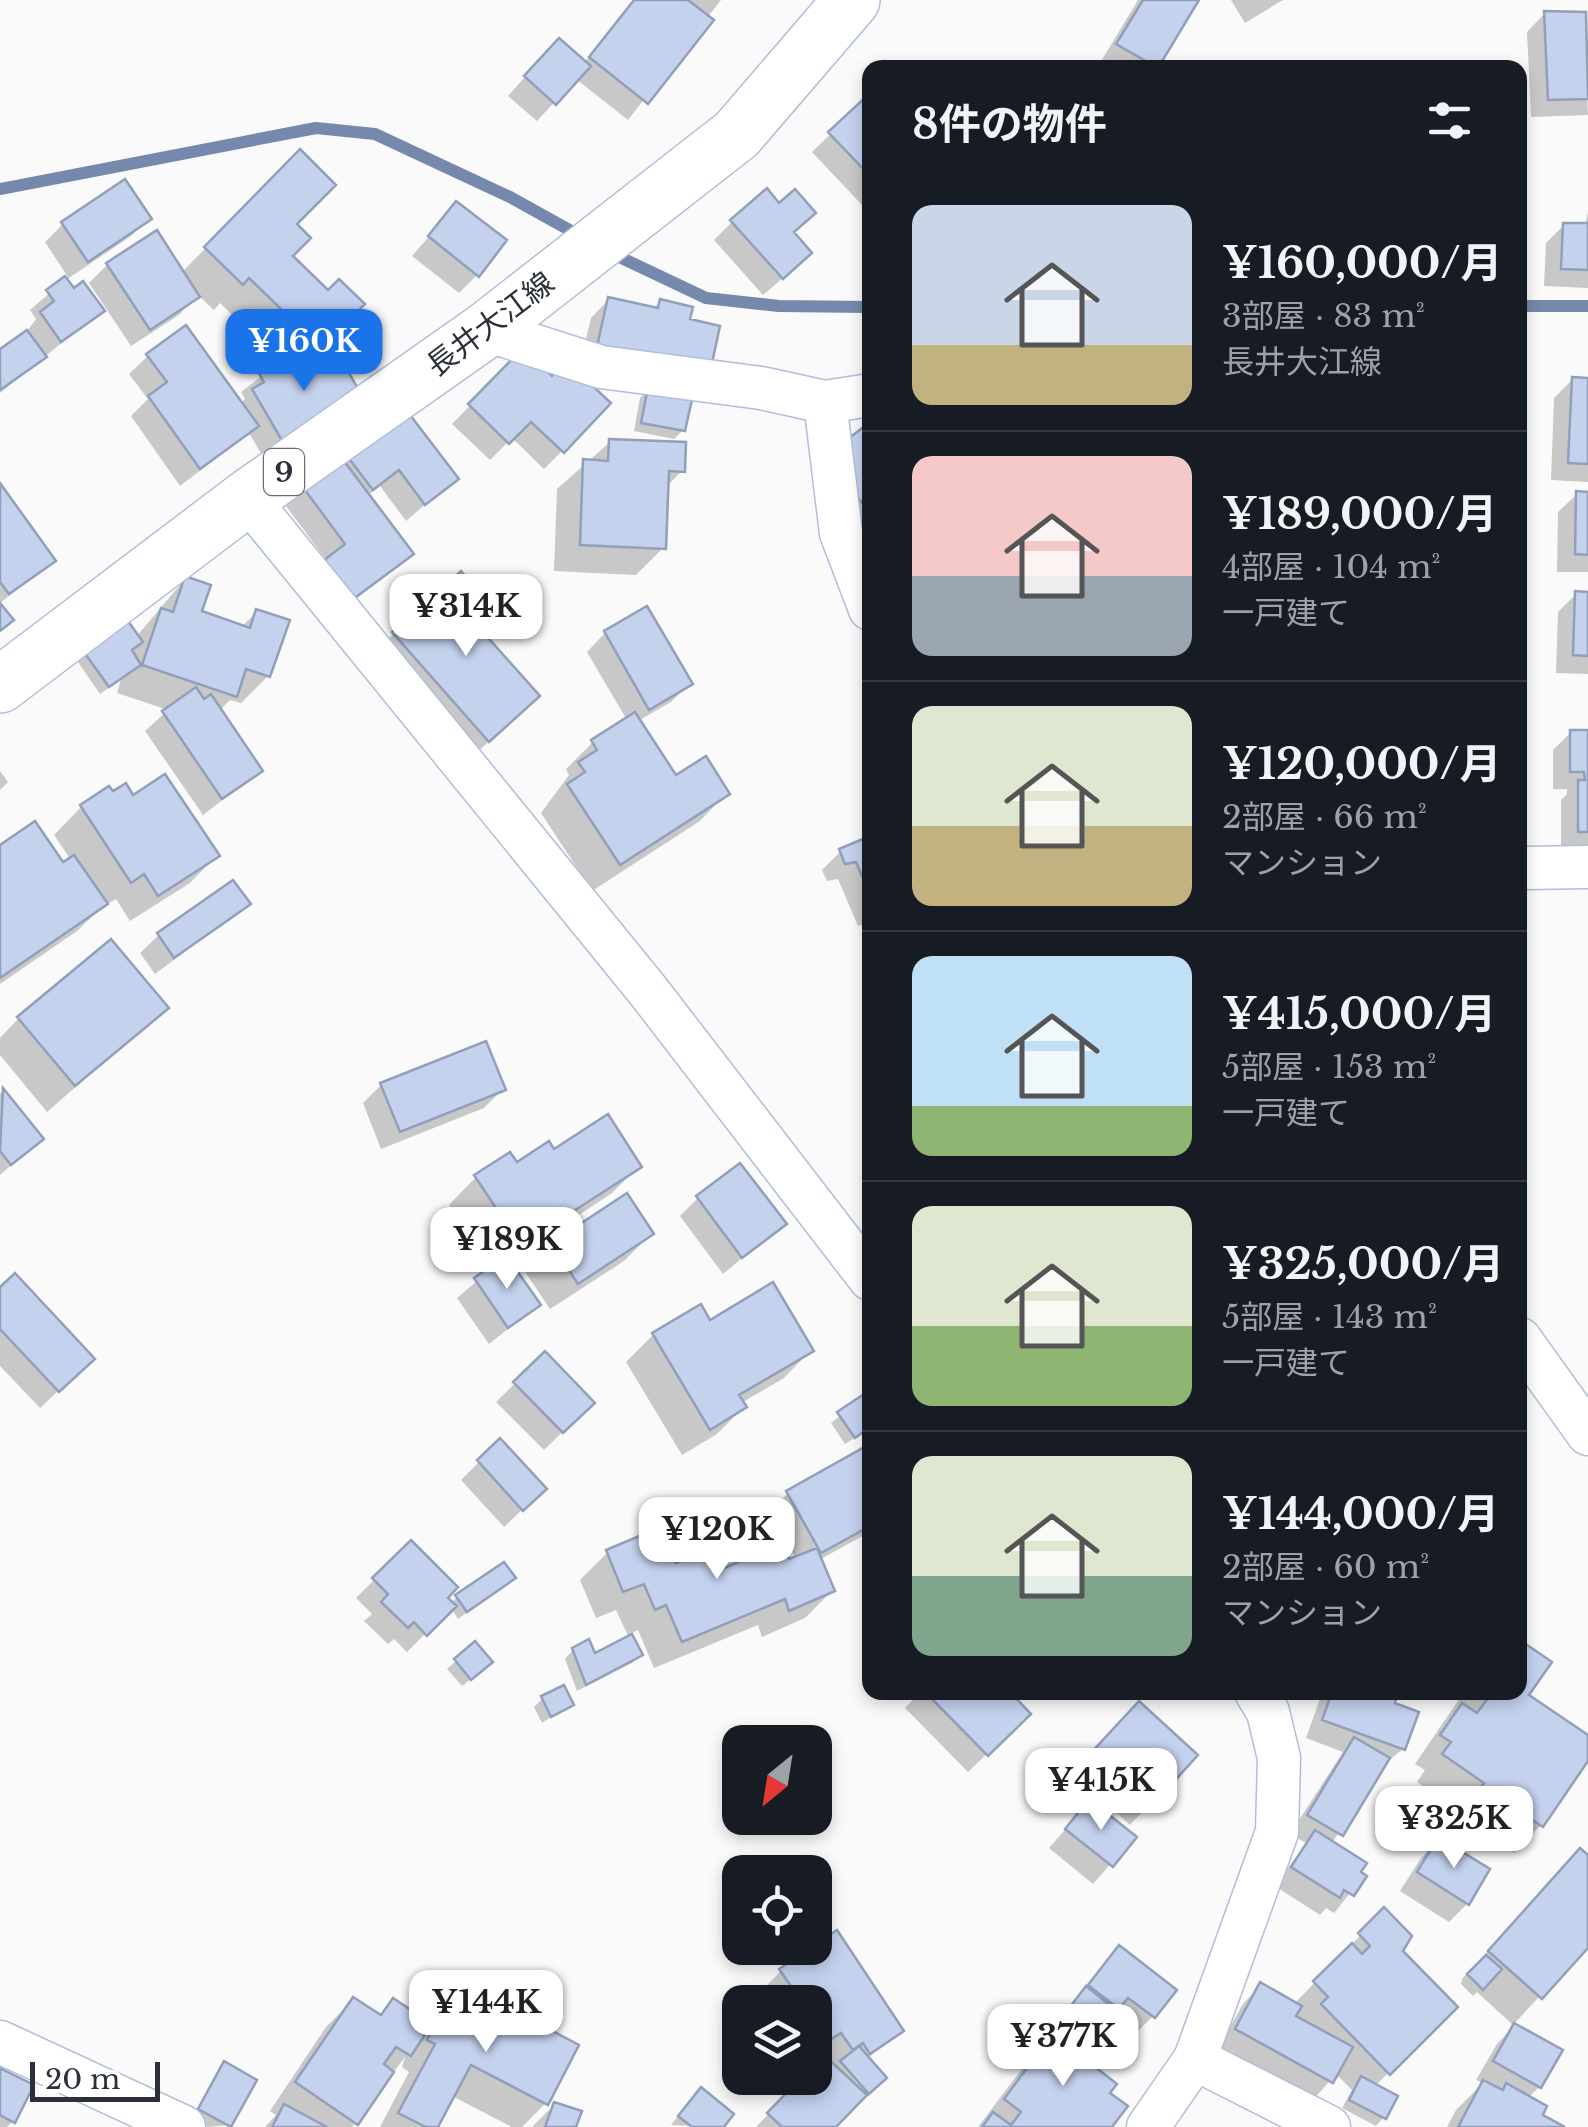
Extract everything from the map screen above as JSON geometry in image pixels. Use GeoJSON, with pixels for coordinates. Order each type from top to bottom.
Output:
{"type":"FeatureCollection","features":[{"type":"Feature","properties":{"kind":"main road","name":"長井大江線"},"geometry":{"type":"LineString","coordinates":[[0,685],[247,498],[486,330],[736,134],[852,0]]}},
{"type":"Feature","properties":{"kind":"street"},"geometry":{"type":"LineString","coordinates":[[486,330],[601,367],[762,388],[824,402],[862,396]]}},
{"type":"Feature","properties":{"kind":"street"},"geometry":{"type":"LineString","coordinates":[[824,402],[841,533],[862,588]]}},
{"type":"Feature","properties":{"kind":"street"},"geometry":{"type":"LineString","coordinates":[[247,498],[648,992],[862,1269]]}},
{"type":"Feature","properties":{"kind":"street"},"geometry":{"type":"LineString","coordinates":[[1527,868],[1588,867]]}},
{"type":"Feature","properties":{"kind":"street"},"geometry":{"type":"LineString","coordinates":[[1527,1349],[1588,1434]]}},
{"type":"Feature","properties":{"kind":"street"},"geometry":{"type":"LineString","coordinates":[[1148,2127],[1195,2059],[1278,1832],[1279,1758],[1268,1712],[1261,1700]]}},
{"type":"Feature","properties":{"kind":"street"},"geometry":{"type":"LineString","coordinates":[[0,2042],[184,2127]]}},
{"type":"Feature","properties":{"kind":"street"},"geometry":{"type":"LineString","coordinates":[[1195,2059],[1329,2127]]}},
{"type":"Feature","properties":{"kind":"building"},"geometry":{"type":"Polygon","coordinates":[[[634,0],[688,0],[714,20],[648,104],[589,57],[634,0]]]}},
{"type":"Feature","properties":{"kind":"building"},"geometry":{"type":"Polygon","coordinates":[[[1143,0],[1199,0],[1163,60],[1144,60],[1116,44],[1143,0]]]}},
{"type":"Feature","properties":{"kind":"building"},"geometry":{"type":"Polygon","coordinates":[[[1544,11],[1586,12],[1588,99],[1548,100],[1544,11]]]}},
{"type":"Feature","properties":{"kind":"building"},"geometry":{"type":"Polygon","coordinates":[[[559,38],[591,66],[556,105],[524,76],[559,38]]]}},
{"type":"Feature","properties":{"kind":"building"},"geometry":{"type":"Polygon","coordinates":[[[862,100],[862,168],[828,132],[862,100]]]}},
{"type":"Feature","properties":{"kind":"building"},"geometry":{"type":"Polygon","coordinates":[[[300,149],[336,185],[297,224],[311,238],[293,256],[328,290],[339,279],[365,304],[321,348],[249,278],[243,285],[204,247],[300,149]]]}},
{"type":"Feature","properties":{"kind":"building"},"geometry":{"type":"Polygon","coordinates":[[[125,179],[152,219],[88,262],[61,222],[125,179]]]}},
{"type":"Feature","properties":{"kind":"building"},"geometry":{"type":"Polygon","coordinates":[[[767,188],[779,203],[795,189],[816,213],[794,232],[812,253],[783,279],[730,220],[767,188]]]}},
{"type":"Feature","properties":{"kind":"building"},"geometry":{"type":"Polygon","coordinates":[[[456,201],[507,240],[479,277],[428,236],[456,201]]]}},
{"type":"Feature","properties":{"kind":"building"},"geometry":{"type":"Polygon","coordinates":[[[1563,223],[1588,223],[1588,270],[1561,269],[1563,223]]]}},
{"type":"Feature","properties":{"kind":"building"},"geometry":{"type":"Polygon","coordinates":[[[157,230],[200,297],[150,330],[106,263],[157,230]]]}},
{"type":"Feature","properties":{"kind":"building"},"geometry":{"type":"Polygon","coordinates":[[[65,276],[74,288],[83,281],[105,311],[61,342],[40,312],[54,301],[46,290],[65,276]]]}},
{"type":"Feature","properties":{"kind":"building"},"geometry":{"type":"Polygon","coordinates":[[[608,297],[658,308],[660,299],[693,307],[690,319],[720,326],[709,377],[596,351],[608,297]]]}},
{"type":"Feature","properties":{"kind":"building"},"geometry":{"type":"Polygon","coordinates":[[[186,325],[259,426],[200,469],[148,396],[167,382],[146,354],[186,325]]]}},
{"type":"Feature","properties":{"kind":"building"},"geometry":{"type":"Polygon","coordinates":[[[27,330],[47,357],[0,390],[0,349],[27,330]]]}},
{"type":"Feature","properties":{"kind":"building"},"geometry":{"type":"Polygon","coordinates":[[[523,348],[552,376],[566,361],[611,403],[564,453],[531,422],[509,444],[468,404],[523,348]]]}},
{"type":"Feature","properties":{"kind":"building"},"geometry":{"type":"Polygon","coordinates":[[[295,350],[309,374],[339,356],[363,397],[284,444],[252,389],[264,382],[258,372],[295,350]]]}},
{"type":"Feature","properties":{"kind":"building"},"geometry":{"type":"Polygon","coordinates":[[[1572,377],[1588,378],[1588,464],[1568,463],[1572,377]]]}},
{"type":"Feature","properties":{"kind":"building"},"geometry":{"type":"Polygon","coordinates":[[[648,387],[693,395],[685,431],[641,423],[648,387]]]}},
{"type":"Feature","properties":{"kind":"building"},"geometry":{"type":"Polygon","coordinates":[[[407,411],[459,479],[425,505],[399,470],[373,490],[347,456],[407,411]]]}},
{"type":"Feature","properties":{"kind":"building"},"geometry":{"type":"Polygon","coordinates":[[[862,428],[862,503],[841,476],[844,442],[862,428]]]}},
{"type":"Feature","properties":{"kind":"building"},"geometry":{"type":"Polygon","coordinates":[[[609,439],[686,442],[685,472],[669,471],[666,549],[580,545],[583,459],[608,461],[609,439]]]}},
{"type":"Feature","properties":{"kind":"building"},"geometry":{"type":"Polygon","coordinates":[[[341,457],[414,554],[352,600],[323,561],[345,544],[302,486],[341,457]]]}},
{"type":"Feature","properties":{"kind":"building"},"geometry":{"type":"Polygon","coordinates":[[[0,483],[56,561],[9,594],[0,582],[0,483]]]}},
{"type":"Feature","properties":{"kind":"building"},"geometry":{"type":"Polygon","coordinates":[[[1576,491],[1588,492],[1588,555],[1575,554],[1576,491]]]}},
{"type":"Feature","properties":{"kind":"building"},"geometry":{"type":"Polygon","coordinates":[[[461,571],[485,599],[467,614],[540,696],[489,742],[392,632],[461,571]]]}},
{"type":"Feature","properties":{"kind":"building"},"geometry":{"type":"Polygon","coordinates":[[[185,576],[211,585],[202,611],[250,628],[256,609],[290,620],[270,677],[246,669],[237,697],[142,665],[161,608],[173,612],[185,576]]]}},
{"type":"Feature","properties":{"kind":"building"},"geometry":{"type":"Polygon","coordinates":[[[1575,591],[1588,592],[1588,656],[1573,655],[1575,591]]]}},
{"type":"Feature","properties":{"kind":"building"},"geometry":{"type":"Polygon","coordinates":[[[0,603],[14,620],[0,631],[0,603]]]}},
{"type":"Feature","properties":{"kind":"building"},"geometry":{"type":"Polygon","coordinates":[[[647,606],[693,684],[649,710],[604,631],[647,606]]]}},
{"type":"Feature","properties":{"kind":"building"},"geometry":{"type":"Polygon","coordinates":[[[128,621],[143,642],[132,650],[141,665],[109,687],[84,652],[128,621]]]}},
{"type":"Feature","properties":{"kind":"building"},"geometry":{"type":"Polygon","coordinates":[[[196,687],[204,699],[211,694],[263,771],[222,799],[162,711],[196,687]]]}},
{"type":"Feature","properties":{"kind":"building"},"geometry":{"type":"Polygon","coordinates":[[[635,712],[676,775],[706,756],[730,794],[620,865],[567,784],[585,772],[578,762],[597,750],[591,740],[635,712]]]}},
{"type":"Feature","properties":{"kind":"building"},"geometry":{"type":"Polygon","coordinates":[[[1570,730],[1588,730],[1588,832],[1578,832],[1578,780],[1585,780],[1584,772],[1570,772],[1570,730]]]}},
{"type":"Feature","properties":{"kind":"building"},"geometry":{"type":"Polygon","coordinates":[[[165,774],[220,856],[158,896],[144,874],[131,883],[80,805],[109,786],[113,791],[126,783],[133,795],[165,774]]]}},
{"type":"Feature","properties":{"kind":"building"},"geometry":{"type":"Polygon","coordinates":[[[35,821],[63,862],[74,855],[108,904],[0,978],[0,845],[35,821]]]}},
{"type":"Feature","properties":{"kind":"building"},"geometry":{"type":"Polygon","coordinates":[[[862,839],[862,876],[856,862],[845,864],[839,849],[862,839]]]}},
{"type":"Feature","properties":{"kind":"building"},"geometry":{"type":"Polygon","coordinates":[[[233,880],[251,904],[174,958],[157,933],[233,880]]]}},
{"type":"Feature","properties":{"kind":"building"},"geometry":{"type":"Polygon","coordinates":[[[111,939],[169,1008],[75,1086],[17,1017],[111,939]]]}},
{"type":"Feature","properties":{"kind":"building"},"geometry":{"type":"Polygon","coordinates":[[[486,1041],[506,1090],[400,1132],[380,1083],[486,1041]]]}},
{"type":"Feature","properties":{"kind":"building"},"geometry":{"type":"Polygon","coordinates":[[[3,1088],[44,1139],[11,1165],[0,1151],[3,1088]]]}},
{"type":"Feature","properties":{"kind":"building"},"geometry":{"type":"Polygon","coordinates":[[[608,1114],[642,1167],[569,1214],[577,1226],[627,1193],[654,1234],[578,1284],[546,1235],[524,1250],[474,1175],[510,1152],[517,1162],[549,1141],[554,1149],[608,1114]]]}},
{"type":"Feature","properties":{"kind":"building"},"geometry":{"type":"Polygon","coordinates":[[[740,1163],[787,1224],[742,1258],[696,1196],[740,1163]]]}},
{"type":"Feature","properties":{"kind":"building"},"geometry":{"type":"Polygon","coordinates":[[[506,1255],[541,1305],[508,1328],[474,1278],[506,1255]]]}},
{"type":"Feature","properties":{"kind":"building"},"geometry":{"type":"Polygon","coordinates":[[[15,1273],[95,1359],[59,1392],[0,1329],[0,1287],[15,1273]]]}},
{"type":"Feature","properties":{"kind":"building"},"geometry":{"type":"Polygon","coordinates":[[[773,1282],[814,1351],[739,1395],[747,1407],[710,1430],[652,1333],[701,1304],[710,1320],[773,1282]]]}},
{"type":"Feature","properties":{"kind":"building"},"geometry":{"type":"Polygon","coordinates":[[[545,1351],[595,1403],[563,1433],[513,1382],[545,1351]]]}},
{"type":"Feature","properties":{"kind":"building"},"geometry":{"type":"Polygon","coordinates":[[[862,1395],[862,1433],[855,1438],[837,1412],[862,1395]]]}},
{"type":"Feature","properties":{"kind":"building"},"geometry":{"type":"Polygon","coordinates":[[[500,1438],[547,1489],[523,1511],[477,1460],[500,1438]]]}},
{"type":"Feature","properties":{"kind":"building"},"geometry":{"type":"Polygon","coordinates":[[[862,1448],[862,1530],[821,1553],[786,1491],[862,1448]]]}},
{"type":"Feature","properties":{"kind":"building"},"geometry":{"type":"Polygon","coordinates":[[[661,1527],[676,1563],[715,1547],[724,1568],[782,1544],[789,1559],[817,1548],[835,1591],[789,1611],[785,1599],[682,1642],[666,1605],[655,1610],[644,1584],[623,1592],[606,1550],[661,1527]]]}},
{"type":"Feature","properties":{"kind":"building"},"geometry":{"type":"Polygon","coordinates":[[[411,1540],[458,1587],[448,1598],[457,1606],[427,1636],[414,1622],[408,1628],[381,1602],[388,1594],[372,1578],[411,1540]]]}},
{"type":"Feature","properties":{"kind":"building"},"geometry":{"type":"Polygon","coordinates":[[[504,1562],[516,1578],[467,1612],[455,1595],[504,1562]]]}},
{"type":"Feature","properties":{"kind":"building"},"geometry":{"type":"Polygon","coordinates":[[[632,1634],[643,1655],[586,1685],[572,1648],[589,1639],[595,1653],[632,1634]]]}},
{"type":"Feature","properties":{"kind":"building"},"geometry":{"type":"Polygon","coordinates":[[[475,1641],[493,1662],[471,1680],[454,1659],[475,1641]]]}},
{"type":"Feature","properties":{"kind":"building"},"geometry":{"type":"Polygon","coordinates":[[[1527,1645],[1552,1662],[1529,1695],[1588,1735],[1588,1761],[1543,1827],[1510,1805],[1505,1812],[1477,1793],[1484,1783],[1442,1754],[1451,1742],[1440,1735],[1462,1703],[1477,1713],[1487,1700],[1527,1700],[1527,1645]]]}},
{"type":"Feature","properties":{"kind":"building"},"geometry":{"type":"Polygon","coordinates":[[[564,1685],[574,1705],[551,1717],[541,1696],[564,1685]]]}},
{"type":"Feature","properties":{"kind":"building"},"geometry":{"type":"Polygon","coordinates":[[[933,1700],[1018,1700],[1031,1714],[988,1756],[933,1700]]]}},
{"type":"Feature","properties":{"kind":"building"},"geometry":{"type":"Polygon","coordinates":[[[1329,1700],[1396,1700],[1395,1703],[1419,1712],[1405,1750],[1322,1720],[1329,1700]]]}},
{"type":"Feature","properties":{"kind":"building"},"geometry":{"type":"Polygon","coordinates":[[[1139,1701],[1198,1755],[1150,1808],[1090,1754],[1139,1701]]]}},
{"type":"Feature","properties":{"kind":"building"},"geometry":{"type":"Polygon","coordinates":[[[1354,1737],[1390,1758],[1343,1836],[1307,1815],[1354,1737]]]}},
{"type":"Feature","properties":{"kind":"building"},"geometry":{"type":"Polygon","coordinates":[[[1089,1799],[1137,1837],[1113,1867],[1065,1829],[1089,1799]]]}},
{"type":"Feature","properties":{"kind":"building"},"geometry":{"type":"Polygon","coordinates":[[[1315,1830],[1367,1863],[1361,1872],[1367,1876],[1354,1896],[1344,1890],[1340,1898],[1291,1867],[1315,1830]]]}},
{"type":"Feature","properties":{"kind":"building"},"geometry":{"type":"Polygon","coordinates":[[[1438,1837],[1490,1869],[1469,1905],[1417,1872],[1438,1837]]]}},
{"type":"Feature","properties":{"kind":"building"},"geometry":{"type":"Polygon","coordinates":[[[1580,1848],[1588,1855],[1588,1948],[1542,1999],[1488,1951],[1580,1848]]]}},
{"type":"Feature","properties":{"kind":"building"},"geometry":{"type":"Polygon","coordinates":[[[1384,1907],[1412,1936],[1403,1951],[1458,2007],[1390,2075],[1321,2004],[1328,1997],[1313,1981],[1352,1943],[1362,1954],[1370,1946],[1358,1933],[1384,1907]]]}},
{"type":"Feature","properties":{"kind":"building"},"geometry":{"type":"Polygon","coordinates":[[[837,1930],[904,2031],[870,2054],[863,2043],[853,2050],[841,2033],[832,2039],[832,1985],[790,1985],[779,1969],[785,1965],[832,1965],[832,1933],[837,1930]]]}},
{"type":"Feature","properties":{"kind":"building"},"geometry":{"type":"Polygon","coordinates":[[[1119,1945],[1177,1990],[1155,2018],[1128,1998],[1119,2009],[1088,1985],[1119,1945]]]}},
{"type":"Feature","properties":{"kind":"building"},"geometry":{"type":"Polygon","coordinates":[[[1486,1955],[1502,1969],[1483,1990],[1467,1974],[1486,1955]]]}},
{"type":"Feature","properties":{"kind":"building"},"geometry":{"type":"Polygon","coordinates":[[[458,1981],[579,2045],[548,2105],[471,2065],[438,2127],[426,2127],[398,2113],[435,2044],[427,2040],[458,1981]]]}},
{"type":"Feature","properties":{"kind":"building"},"geometry":{"type":"Polygon","coordinates":[[[1260,1982],[1302,2006],[1296,2016],[1353,2047],[1333,2083],[1235,2029],[1260,1982]]]}},
{"type":"Feature","properties":{"kind":"building"},"geometry":{"type":"Polygon","coordinates":[[[1086,1986],[1127,2019],[1103,2052],[1060,2020],[1086,1986]]]}},
{"type":"Feature","properties":{"kind":"building"},"geometry":{"type":"Polygon","coordinates":[[[353,1997],[381,2015],[393,1998],[432,2024],[411,2056],[396,2047],[384,2064],[394,2072],[358,2125],[295,2082],[353,1997]]]}},
{"type":"Feature","properties":{"kind":"building"},"geometry":{"type":"Polygon","coordinates":[[[1514,2023],[1563,2050],[1541,2088],[1493,2061],[1514,2023]]]}},
{"type":"Feature","properties":{"kind":"building"},"geometry":{"type":"Polygon","coordinates":[[[1060,2024],[1092,2049],[1085,2059],[1117,2084],[1110,2093],[1128,2106],[1112,2127],[982,2127],[993,2112],[1011,2125],[1021,2112],[1004,2099],[1060,2024]]]}},
{"type":"Feature","properties":{"kind":"building"},"geometry":{"type":"Polygon","coordinates":[[[859,2046],[887,2078],[869,2094],[840,2061],[859,2046]]]}},
{"type":"Feature","properties":{"kind":"building"},"geometry":{"type":"Polygon","coordinates":[[[224,2061],[257,2080],[231,2127],[198,2109],[224,2061]]]}},
{"type":"Feature","properties":{"kind":"building"},"geometry":{"type":"Polygon","coordinates":[[[832,2062],[867,2095],[836,2127],[782,2127],[767,2113],[784,2095],[832,2095],[832,2062]]]}},
{"type":"Feature","properties":{"kind":"building"},"geometry":{"type":"Polygon","coordinates":[[[0,2068],[34,2085],[15,2123],[0,2115],[0,2068]]]}},
{"type":"Feature","properties":{"kind":"building"},"geometry":{"type":"Polygon","coordinates":[[[1361,2076],[1398,2096],[1386,2119],[1349,2100],[1361,2076]]]}},
{"type":"Feature","properties":{"kind":"building"},"geometry":{"type":"Polygon","coordinates":[[[1483,2080],[1503,2090],[1506,2083],[1547,2106],[1543,2115],[1565,2127],[1458,2127],[1483,2080]]]}},
{"type":"Feature","properties":{"kind":"building"},"geometry":{"type":"Polygon","coordinates":[[[701,2087],[734,2114],[724,2127],[692,2127],[678,2116],[701,2087]]]}},
{"type":"Feature","properties":{"kind":"building"},"geometry":{"type":"Polygon","coordinates":[[[554,2102],[582,2111],[576,2127],[545,2127],[554,2102]]]}},
{"type":"Feature","properties":{"kind":"building"},"geometry":{"type":"Polygon","coordinates":[[[284,2104],[327,2127],[272,2127],[284,2104]]]}},
{"type":"Feature","properties":{"kind":"waterway"},"geometry":{"type":"LineString","coordinates":[[0,189],[316,128],[375,134],[510,197],[582,237]]}},
{"type":"Feature","properties":{"kind":"waterway"},"geometry":{"type":"LineString","coordinates":[[609,252],[706,298],[779,306],[862,307]]}},
{"type":"Feature","properties":{"kind":"waterway"},"geometry":{"type":"LineString","coordinates":[[1527,306],[1588,306]]}}]}
